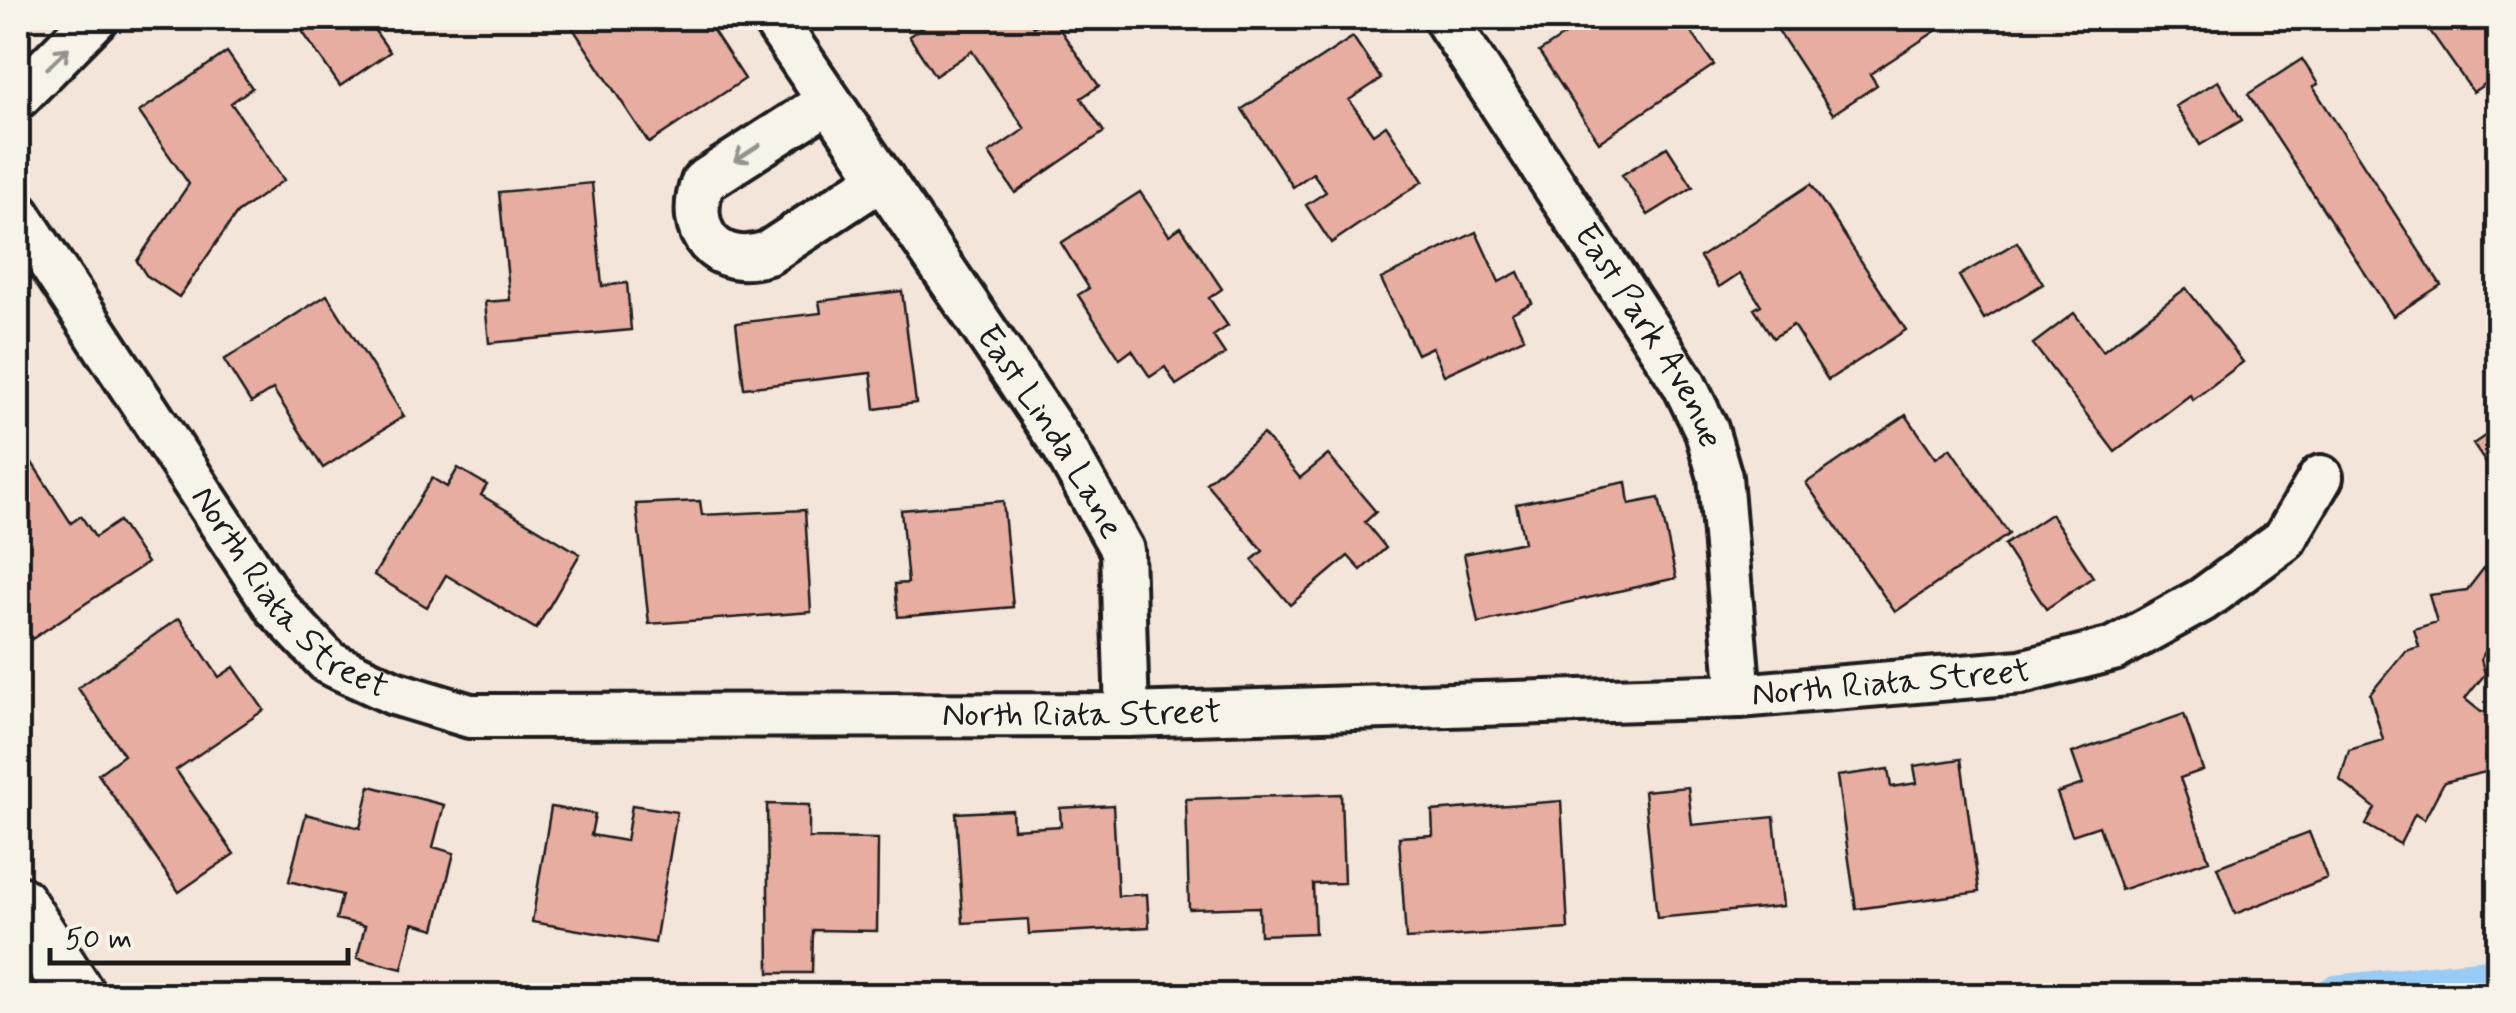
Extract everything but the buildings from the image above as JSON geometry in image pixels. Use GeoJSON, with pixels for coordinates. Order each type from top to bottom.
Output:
{"type":"FeatureCollection","features":[{"type":"Feature","properties":{"kind":"main road"},"geometry":{"type":"LineString","coordinates":[[18,904],[78,996]]}},
{"type":"Feature","properties":{"kind":"street"},"geometry":{"type":"LineString","coordinates":[[18,97],[96,18]]}},
{"type":"Feature","properties":{"kind":"street","name":"East Linda Lane"},"geometry":{"type":"LineString","coordinates":[[772,18],[1064,448],[1122,550],[1127,715]]}},
{"type":"Feature","properties":{"kind":"street","name":"East Park Avenue"},"geometry":{"type":"LineString","coordinates":[[1456,22],[1684,384],[1706,428],[1720,478],[1739,696]]}},
{"type":"Feature","properties":{"kind":"street"},"geometry":{"type":"LineString","coordinates":[[829,101],[703,182],[697,199],[698,222],[708,242],[722,253],[748,260],[768,253],[882,178]]}},
{"type":"Feature","properties":{"kind":"street","name":"North Riata Street"},"geometry":{"type":"LineString","coordinates":[[18,214],[276,607],[330,663],[394,693],[470,716],[1127,715],[1739,696],[2021,672],[2113,648],[2202,600],[2284,540],[2320,477]]}},
{"type":"Feature","properties":{"kind":"waterway"},"geometry":{"type":"LineString","coordinates":[[2336,996],[2498,979]]}}]}
